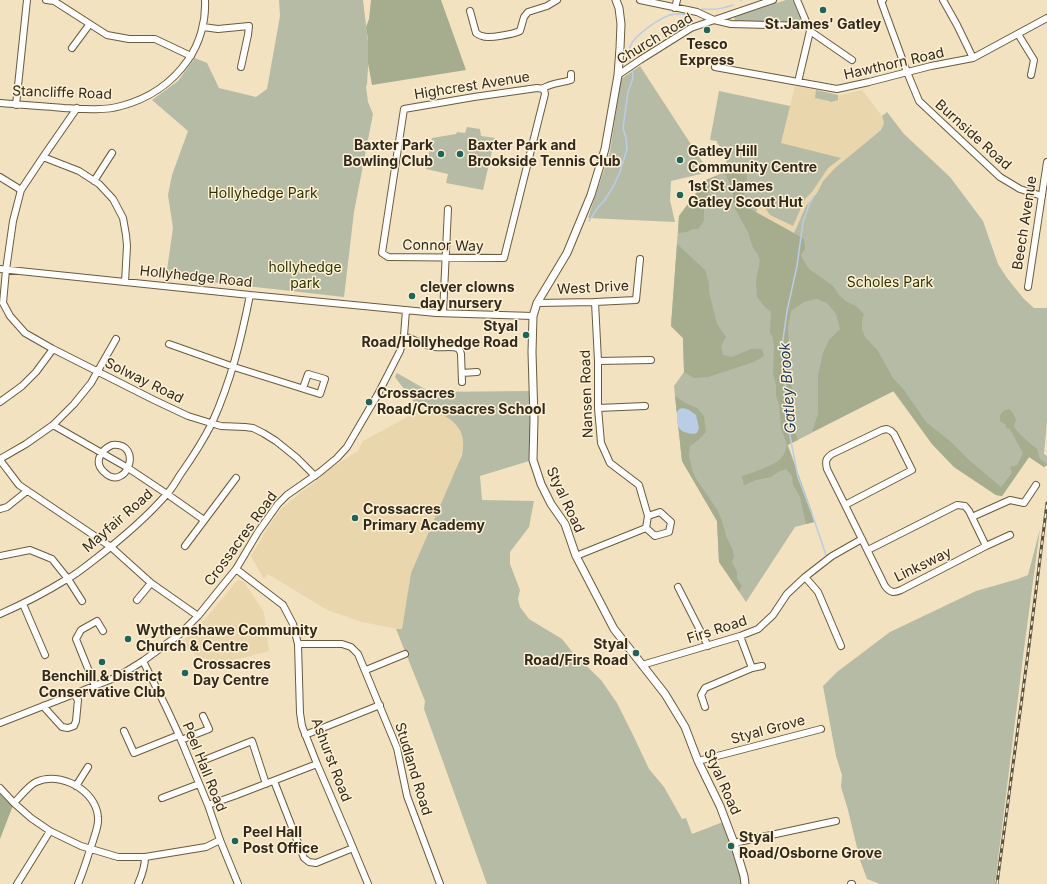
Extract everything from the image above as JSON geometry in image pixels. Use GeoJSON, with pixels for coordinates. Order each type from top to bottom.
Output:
{"type":"FeatureCollection","features":[{"type":"Feature","properties":{"kind":"main road","name":"Styal Road"},"geometry":{"type":"LineString","coordinates":[[616,0],[619,8],[621,24],[618,76],[605,149],[591,195],[567,253],[537,303],[533,316],[533,460],[541,484],[551,504],[565,524],[576,556],[614,629],[665,694],[685,727],[698,761],[720,806],[734,843],[745,884]]}},
{"type":"Feature","properties":{"kind":"street"},"geometry":{"type":"LineString","coordinates":[[16,105],[27,0]]}},
{"type":"Feature","properties":{"kind":"street"},"geometry":{"type":"LineString","coordinates":[[46,0],[54,2],[107,35],[128,39],[155,39],[191,56]]}},
{"type":"Feature","properties":{"kind":"street","name":"Stancliffe Road"},"geometry":{"type":"LineString","coordinates":[[0,103],[97,109],[120,106],[144,98],[164,85],[180,70],[191,56],[199,40],[203,27],[205,0]]}},
{"type":"Feature","properties":{"kind":"street"},"geometry":{"type":"LineString","coordinates":[[470,10],[476,33],[483,37],[491,37],[514,34],[520,31],[524,17],[528,12],[547,6],[557,0]]}},
{"type":"Feature","properties":{"kind":"street"},"geometry":{"type":"LineString","coordinates":[[640,0],[697,12],[714,20],[731,24],[809,29]]}},
{"type":"Feature","properties":{"kind":"street"},"geometry":{"type":"LineString","coordinates":[[675,8],[677,0]]}},
{"type":"Feature","properties":{"kind":"street","name":"Church Road"},"geometry":{"type":"LineString","coordinates":[[618,76],[640,60],[691,28],[773,0]]}},
{"type":"Feature","properties":{"kind":"street"},"geometry":{"type":"LineString","coordinates":[[797,0],[809,29],[852,60]]}},
{"type":"Feature","properties":{"kind":"street","name":"Burnside Road"},"geometry":{"type":"LineString","coordinates":[[883,0],[881,1],[919,101],[1000,177],[1020,189],[1042,196]]}},
{"type":"Feature","properties":{"kind":"street"},"geometry":{"type":"LineString","coordinates":[[943,0],[973,58]]}},
{"type":"Feature","properties":{"kind":"street","name":"Hawthorn Road"},"geometry":{"type":"LineString","coordinates":[[715,67],[837,89],[931,66],[973,58],[1047,18]]}},
{"type":"Feature","properties":{"kind":"street"},"geometry":{"type":"LineString","coordinates":[[72,48],[90,25]]}},
{"type":"Feature","properties":{"kind":"street"},"geometry":{"type":"LineString","coordinates":[[203,27],[218,29],[252,26],[248,35],[241,67]]}},
{"type":"Feature","properties":{"kind":"street"},"geometry":{"type":"LineString","coordinates":[[798,82],[809,29]]}},
{"type":"Feature","properties":{"kind":"street"},"geometry":{"type":"LineString","coordinates":[[1018,34],[1034,60],[1031,74]]}},
{"type":"Feature","properties":{"kind":"street","name":"Highcrest Avenue"},"geometry":{"type":"LineString","coordinates":[[382,253],[404,109],[523,90],[537,88],[543,89],[547,85],[571,80],[571,74]]}},
{"type":"Feature","properties":{"kind":"street","name":"Connor Way"},"geometry":{"type":"LineString","coordinates":[[382,253],[388,257],[504,258],[545,94],[543,89]]}},
{"type":"Feature","properties":{"kind":"street","name":"Solway Road"},"geometry":{"type":"LineString","coordinates":[[77,108],[42,157],[21,190],[12,221],[3,270],[2,303],[10,316],[25,333],[53,349],[188,416],[221,426],[245,426],[263,433],[276,441],[297,458],[310,469],[314,476]]}},
{"type":"Feature","properties":{"kind":"street"},"geometry":{"type":"LineString","coordinates":[[94,181],[112,153]]}},
{"type":"Feature","properties":{"kind":"street"},"geometry":{"type":"LineString","coordinates":[[42,157],[79,171],[99,184],[113,198],[123,218],[126,235],[127,246],[125,282]]}},
{"type":"Feature","properties":{"kind":"street","name":"Beech Avenue"},"geometry":{"type":"LineString","coordinates":[[1028,287],[1047,162]]}},
{"type":"Feature","properties":{"kind":"street"},"geometry":{"type":"LineString","coordinates":[[0,177],[21,190]]}},
{"type":"Feature","properties":{"kind":"street"},"geometry":{"type":"LineString","coordinates":[[443,314],[448,209]]}},
{"type":"Feature","properties":{"kind":"street","name":"West Drive"},"geometry":{"type":"LineString","coordinates":[[537,303],[636,300],[640,259]]}},
{"type":"Feature","properties":{"kind":"street","name":"Hollyhedge Road"},"geometry":{"type":"LineString","coordinates":[[3,270],[443,314],[533,316]]}},
{"type":"Feature","properties":{"kind":"street","name":"Mayfair Road"},"geometry":{"type":"LineString","coordinates":[[0,614],[23,604],[68,579],[111,547],[144,518],[167,494],[190,460],[211,424],[234,367],[244,328],[250,295]]}},
{"type":"Feature","properties":{"kind":"street","name":"Nansen Road"},"geometry":{"type":"LineString","coordinates":[[595,302],[598,362],[598,408],[601,443],[610,463],[639,485],[648,516]]}},
{"type":"Feature","properties":{"kind":"street","name":"Crossacres Road"},"geometry":{"type":"LineString","coordinates":[[0,723],[117,677],[143,662],[180,634],[198,616],[236,569],[258,532],[278,504],[287,495],[337,458],[347,447],[400,351],[404,336],[406,310]]}},
{"type":"Feature","properties":{"kind":"street"},"geometry":{"type":"LineString","coordinates":[[404,336],[428,346],[458,348],[461,354],[462,382]]}},
{"type":"Feature","properties":{"kind":"street"},"geometry":{"type":"LineString","coordinates":[[116,339],[91,383],[74,404],[53,425],[0,460],[19,485],[111,547],[151,582],[198,616]]}},
{"type":"Feature","properties":{"kind":"street"},"geometry":{"type":"LineString","coordinates":[[169,344],[234,367],[303,388]]}},
{"type":"Feature","properties":{"kind":"street"},"geometry":{"type":"LineString","coordinates":[[0,402],[22,386],[36,372],[53,349]]}},
{"type":"Feature","properties":{"kind":"street"},"geometry":{"type":"LineString","coordinates":[[598,362],[651,360]]}},
{"type":"Feature","properties":{"kind":"street"},"geometry":{"type":"LineString","coordinates":[[462,373],[476,372]]}},
{"type":"Feature","properties":{"kind":"street"},"geometry":{"type":"LineString","coordinates":[[598,408],[645,406]]}},
{"type":"Feature","properties":{"kind":"street"},"geometry":{"type":"LineString","coordinates":[[53,425],[128,468],[204,520]]}},
{"type":"Feature","properties":{"kind":"street","name":"Linksway"},"geometry":{"type":"LineString","coordinates":[[912,470],[894,434],[887,429],[828,456],[825,463],[826,469],[888,590],[891,592],[896,592],[1010,535]]}},
{"type":"Feature","properties":{"kind":"street"},"geometry":{"type":"LineString","coordinates":[[112,445],[118,445],[128,451],[130,456],[128,468],[125,473],[120,477],[115,477],[109,476],[104,472],[99,463],[102,453],[112,445]]}},
{"type":"Feature","properties":{"kind":"street"},"geometry":{"type":"LineString","coordinates":[[845,505],[912,470],[920,472]]}},
{"type":"Feature","properties":{"kind":"street"},"geometry":{"type":"LineString","coordinates":[[185,546],[236,478]]}},
{"type":"Feature","properties":{"kind":"street"},"geometry":{"type":"LineString","coordinates":[[972,517],[1010,500],[1024,503],[1036,485]]}},
{"type":"Feature","properties":{"kind":"street"},"geometry":{"type":"LineString","coordinates":[[0,509],[7,507],[27,491]]}},
{"type":"Feature","properties":{"kind":"street"},"geometry":{"type":"LineString","coordinates":[[868,550],[957,505],[965,506],[986,546]]}},
{"type":"Feature","properties":{"kind":"street"},"geometry":{"type":"LineString","coordinates":[[660,512],[670,522],[669,532],[655,536],[646,528],[648,516],[660,512]]}},
{"type":"Feature","properties":{"kind":"street"},"geometry":{"type":"LineString","coordinates":[[576,556],[646,528]]}},
{"type":"Feature","properties":{"kind":"street","name":"Firs Road"},"geometry":{"type":"LineString","coordinates":[[642,665],[708,646],[758,629],[774,615],[787,594],[805,577],[832,556],[862,538]]}},
{"type":"Feature","properties":{"kind":"street"},"geometry":{"type":"LineString","coordinates":[[0,556],[30,550],[52,559],[68,579],[82,601]]}},
{"type":"Feature","properties":{"kind":"street","name":"Ashurst Road"},"geometry":{"type":"LineString","coordinates":[[236,569],[283,605],[293,624],[298,644],[300,712],[302,726],[368,884]]}},
{"type":"Feature","properties":{"kind":"street"},"geometry":{"type":"LineString","coordinates":[[805,577],[818,592],[841,646]]}},
{"type":"Feature","properties":{"kind":"street"},"geometry":{"type":"LineString","coordinates":[[137,600],[151,582]]}},
{"type":"Feature","properties":{"kind":"street"},"geometry":{"type":"LineString","coordinates":[[678,587],[708,646]]}},
{"type":"Feature","properties":{"kind":"street"},"geometry":{"type":"LineString","coordinates":[[23,604],[44,655]]}},
{"type":"Feature","properties":{"kind":"street"},"geometry":{"type":"LineString","coordinates":[[95,686],[76,639],[81,630],[97,621],[103,631]]}},
{"type":"Feature","properties":{"kind":"street"},"geometry":{"type":"LineString","coordinates":[[740,636],[752,668]]}},
{"type":"Feature","properties":{"kind":"street","name":"Studland Road"},"geometry":{"type":"LineString","coordinates":[[298,644],[342,644],[351,647],[358,654],[366,670],[397,748],[407,796],[440,884]]}},
{"type":"Feature","properties":{"kind":"street"},"geometry":{"type":"LineString","coordinates":[[366,670],[404,654]]}},
{"type":"Feature","properties":{"kind":"street","name":"Peel Hall Road"},"geometry":{"type":"LineString","coordinates":[[143,662],[180,738],[208,805],[220,840],[238,884]]}},
{"type":"Feature","properties":{"kind":"street"},"geometry":{"type":"LineString","coordinates":[[705,706],[699,694],[705,688],[752,668],[762,666]]}},
{"type":"Feature","properties":{"kind":"street"},"geometry":{"type":"LineString","coordinates":[[43,706],[62,726],[68,728],[74,726],[76,721],[78,700],[74,694]]}},
{"type":"Feature","properties":{"kind":"street"},"geometry":{"type":"LineString","coordinates":[[305,735],[380,705]]}},
{"type":"Feature","properties":{"kind":"street"},"geometry":{"type":"LineString","coordinates":[[124,730],[134,753],[209,729],[203,716]]}},
{"type":"Feature","properties":{"kind":"street","name":"Styal Grove"},"geometry":{"type":"LineString","coordinates":[[698,761],[820,729]]}},
{"type":"Feature","properties":{"kind":"street"},"geometry":{"type":"LineString","coordinates":[[208,759],[252,741],[266,784]]}},
{"type":"Feature","properties":{"kind":"street"},"geometry":{"type":"LineString","coordinates":[[208,805],[317,764]]}},
{"type":"Feature","properties":{"kind":"street"},"geometry":{"type":"LineString","coordinates":[[76,786],[88,767]]}},
{"type":"Feature","properties":{"kind":"street"},"geometry":{"type":"LineString","coordinates":[[14,802],[34,783],[45,779],[56,778],[76,786],[90,797],[97,810],[98,824],[78,884]]}},
{"type":"Feature","properties":{"kind":"street"},"geometry":{"type":"LineString","coordinates":[[274,781],[304,858],[309,862],[316,862],[353,848]]}},
{"type":"Feature","properties":{"kind":"street"},"geometry":{"type":"LineString","coordinates":[[162,798],[199,784]]}},
{"type":"Feature","properties":{"kind":"street"},"geometry":{"type":"LineString","coordinates":[[0,788],[31,818],[50,831],[90,850],[118,857],[145,857],[206,847],[220,840]]}},
{"type":"Feature","properties":{"kind":"street"},"geometry":{"type":"LineString","coordinates":[[734,843],[836,821]]}},
{"type":"Feature","properties":{"kind":"street"},"geometry":{"type":"LineString","coordinates":[[17,884],[50,831]]}},
{"type":"Feature","properties":{"kind":"street"},"geometry":{"type":"LineString","coordinates":[[138,884],[145,863],[145,857]]}},
{"type":"Feature","properties":{"kind":"shaded area"},"geometry":{"type":"Polygon","coordinates":[[[795,86],[841,95],[862,90],[882,116],[884,123],[881,130],[835,168],[823,181],[817,193],[806,206],[794,234],[755,211],[773,173],[795,86]]]}},
{"type":"Feature","properties":{"kind":"shaded area","name":"Crossacres Primary Academy"},"geometry":{"type":"Polygon","coordinates":[[[423,404],[452,420],[457,425],[463,437],[463,449],[456,470],[411,573],[402,630],[362,622],[327,610],[268,574],[264,579],[251,556],[268,527],[281,509],[328,470],[358,451],[363,441],[420,410],[423,404]]]}},
{"type":"Feature","properties":{"kind":"shaded area"},"geometry":{"type":"Polygon","coordinates":[[[239,580],[244,582],[264,612],[269,651],[220,664],[218,669],[180,644],[205,619],[239,580]]]}},
{"type":"Feature","properties":{"kind":"green space","name":"Hollyhedge Park"},"geometry":{"type":"Polygon","coordinates":[[[279,0],[363,0],[369,50],[366,86],[368,102],[373,114],[354,212],[344,297],[166,277],[173,228],[168,195],[172,175],[188,131],[152,100],[178,81],[195,58],[207,63],[219,88],[256,97],[267,89],[280,16],[279,0]]]}},
{"type":"Feature","properties":{"kind":"green space"},"geometry":{"type":"Polygon","coordinates":[[[371,0],[441,0],[466,70],[372,85],[368,63],[368,39],[366,27],[369,19],[371,0]]]}},
{"type":"Feature","properties":{"kind":"green space"},"geometry":{"type":"Polygon","coordinates":[[[786,0],[793,1],[803,23],[735,21],[734,17],[786,0]]]}},
{"type":"Feature","properties":{"kind":"green space"},"geometry":{"type":"Polygon","coordinates":[[[640,66],[709,172],[671,181],[670,200],[675,222],[588,218],[610,152],[621,79],[640,66]]]}},
{"type":"Feature","properties":{"kind":"green space"},"geometry":{"type":"Polygon","coordinates":[[[816,90],[838,95],[838,100],[831,102],[815,98],[816,90]]]}},
{"type":"Feature","properties":{"kind":"green space","name":"Scholes Park"},"geometry":{"type":"Polygon","coordinates":[[[719,91],[790,106],[781,143],[841,158],[828,168],[812,192],[805,199],[793,226],[770,215],[762,198],[756,212],[794,233],[806,206],[817,193],[823,181],[835,168],[881,130],[884,123],[882,116],[887,112],[904,134],[950,177],[983,221],[998,264],[1015,288],[1034,308],[1047,308],[1047,421],[1044,454],[1047,456],[1047,465],[1044,467],[1029,457],[1002,496],[996,495],[954,467],[932,444],[893,391],[788,445],[812,512],[814,522],[795,527],[746,602],[719,562],[717,521],[682,461],[674,386],[684,372],[683,338],[671,326],[679,216],[706,180],[729,170],[723,150],[717,141],[710,140],[719,91]]]}},
{"type":"Feature","properties":{"kind":"green space","name":"Baxter Park and Brookside Tennis Club"},"geometry":{"type":"Polygon","coordinates":[[[467,127],[480,129],[481,136],[495,138],[483,190],[446,183],[448,174],[426,169],[432,138],[456,134],[457,132],[465,133],[467,127]]]}},
{"type":"Feature","properties":{"kind":"green space"},"geometry":{"type":"Polygon","coordinates":[[[742,165],[747,176],[743,201],[752,210],[804,239],[805,249],[801,255],[809,269],[833,286],[839,295],[847,302],[856,306],[864,314],[862,329],[865,337],[878,351],[893,378],[904,390],[926,422],[950,441],[969,460],[1001,487],[1012,473],[1010,467],[1017,465],[1023,453],[1010,429],[1006,428],[1006,425],[1000,421],[1000,416],[1004,410],[1009,409],[1016,418],[1014,426],[1017,431],[1037,449],[1040,458],[1047,465],[1044,467],[1029,457],[1002,496],[996,495],[954,467],[932,444],[894,391],[812,432],[818,414],[818,376],[823,353],[829,340],[840,329],[836,314],[827,303],[816,299],[804,302],[791,311],[788,327],[790,375],[793,395],[793,429],[798,440],[787,445],[781,428],[779,404],[776,396],[776,385],[773,374],[774,347],[773,338],[770,332],[771,312],[757,297],[756,281],[760,260],[753,248],[748,232],[735,209],[733,191],[724,172],[742,165]]]}},
{"type":"Feature","properties":{"kind":"green space"},"geometry":{"type":"Polygon","coordinates":[[[716,176],[719,180],[716,186],[709,191],[704,206],[704,221],[698,229],[678,233],[679,216],[706,180],[716,176]]]}},
{"type":"Feature","properties":{"kind":"green space"},"geometry":{"type":"Polygon","coordinates":[[[677,244],[705,270],[717,324],[726,337],[721,346],[723,355],[732,357],[751,349],[762,349],[764,356],[754,362],[708,377],[694,378],[684,372],[683,338],[671,326],[677,244]]]}},
{"type":"Feature","properties":{"kind":"green space"},"geometry":{"type":"Polygon","coordinates":[[[397,373],[430,392],[530,391],[531,428],[529,461],[480,476],[482,500],[534,501],[529,527],[510,552],[510,564],[520,590],[518,599],[520,607],[529,619],[562,639],[574,654],[601,680],[617,703],[649,769],[664,787],[682,819],[686,818],[692,834],[723,822],[740,873],[742,884],[487,884],[424,709],[425,701],[396,629],[402,629],[411,573],[462,455],[462,435],[454,422],[447,417],[423,404],[420,410],[395,377],[397,373]]]}},
{"type":"Feature","properties":{"kind":"green space"},"geometry":{"type":"Polygon","coordinates":[[[675,396],[685,403],[697,408],[704,416],[706,432],[690,446],[689,456],[695,477],[718,511],[721,518],[727,538],[732,548],[734,556],[732,562],[737,572],[737,579],[742,586],[739,591],[719,562],[717,521],[682,461],[675,396]]]}},
{"type":"Feature","properties":{"kind":"green space"},"geometry":{"type":"Polygon","coordinates":[[[787,445],[812,512],[814,522],[806,524],[800,497],[793,485],[792,476],[786,469],[771,477],[756,480],[744,485],[742,476],[775,463],[784,454],[787,445]]]}},
{"type":"Feature","properties":{"kind":"green space"},"geometry":{"type":"Polygon","coordinates":[[[1040,529],[995,884],[880,884],[867,879],[860,860],[841,787],[842,775],[836,756],[823,686],[837,672],[890,632],[976,591],[1028,575],[1040,529]]]}},
{"type":"Feature","properties":{"kind":"green space"},"geometry":{"type":"Polygon","coordinates":[[[0,788],[14,803],[0,839],[0,788]]]}},
{"type":"Feature","properties":{"kind":"water"},"geometry":{"type":"Polygon","coordinates":[[[683,408],[696,415],[699,428],[697,433],[694,434],[681,431],[678,424],[677,412],[679,409],[683,408]]]}},
{"type":"Feature","properties":{"kind":"waterway","name":"Gatley Brook"},"geometry":{"type":"LineString","coordinates":[[702,9],[718,9],[733,5]]}},
{"type":"Feature","properties":{"kind":"waterway","name":"Gatley Brook"},"geometry":{"type":"LineString","coordinates":[[630,62],[630,47],[637,37],[650,26],[670,15],[683,14],[690,16]]}},
{"type":"Feature","properties":{"kind":"waterway","name":"Gatley Brook"},"geometry":{"type":"LineString","coordinates":[[589,221],[613,187],[620,172],[627,149],[623,128],[628,92],[633,78],[632,69]]}},
{"type":"Feature","properties":{"kind":"waterway","name":"Gatley Brook"},"geometry":{"type":"LineString","coordinates":[[814,196],[803,222],[797,266],[787,311],[782,347],[790,436],[798,477],[826,555]]}},
{"type":"Feature","properties":{"kind":"railway"},"geometry":{"type":"LineString","coordinates":[[997,884],[1047,503]]}},
{"type":"Feature","properties":{"kind":"place","name":"St.James' Gatley"},"geometry":{"type":"Point","coordinates":[823,10]}},
{"type":"Feature","properties":{"kind":"place","name":"Tesco Express"},"geometry":{"type":"Point","coordinates":[707,30]}},
{"type":"Feature","properties":{"kind":"place","name":"Baxter Park Bowling Club"},"geometry":{"type":"Point","coordinates":[441,154]}},
{"type":"Feature","properties":{"kind":"place","name":"Baxter Park and Brookside Tennis Club"},"geometry":{"type":"Point","coordinates":[460,154]}},
{"type":"Feature","properties":{"kind":"place","name":"Gatley Hill Community Centre"},"geometry":{"type":"Point","coordinates":[680,160]}},
{"type":"Feature","properties":{"kind":"place","name":"1st St James Gatley Scout Hut"},"geometry":{"type":"Point","coordinates":[680,195]}},
{"type":"Feature","properties":{"kind":"place","name":"clever clowns day nursery"},"geometry":{"type":"Point","coordinates":[412,296]}},
{"type":"Feature","properties":{"kind":"place","name":"Styal Road/Hollyhedge Road"},"geometry":{"type":"Point","coordinates":[526,335]}},
{"type":"Feature","properties":{"kind":"place","name":"Crossacres Road/Crossacres School"},"geometry":{"type":"Point","coordinates":[369,402]}},
{"type":"Feature","properties":{"kind":"place","name":"Crossacres Primary Academy"},"geometry":{"type":"Point","coordinates":[355,518]}},
{"type":"Feature","properties":{"kind":"place","name":"Wythenshawe Community Church & Centre"},"geometry":{"type":"Point","coordinates":[128,639]}},
{"type":"Feature","properties":{"kind":"place","name":"Styal Road/Firs Road"},"geometry":{"type":"Point","coordinates":[636,653]}},
{"type":"Feature","properties":{"kind":"place","name":"Benchill & District Conservative Club"},"geometry":{"type":"Point","coordinates":[102,662]}},
{"type":"Feature","properties":{"kind":"place","name":"Crossacres Day Centre"},"geometry":{"type":"Point","coordinates":[185,673]}},
{"type":"Feature","properties":{"kind":"place","name":"Peel Hall Post Office"},"geometry":{"type":"Point","coordinates":[235,841]}},
{"type":"Feature","properties":{"kind":"place","name":"Styal Road/Osborne Grove"},"geometry":{"type":"Point","coordinates":[731,846]}},
{"type":"Feature","properties":{"kind":"park label","name":"hollyhedge park"},"geometry":{"type":"Point","coordinates":[305,276]}}]}
